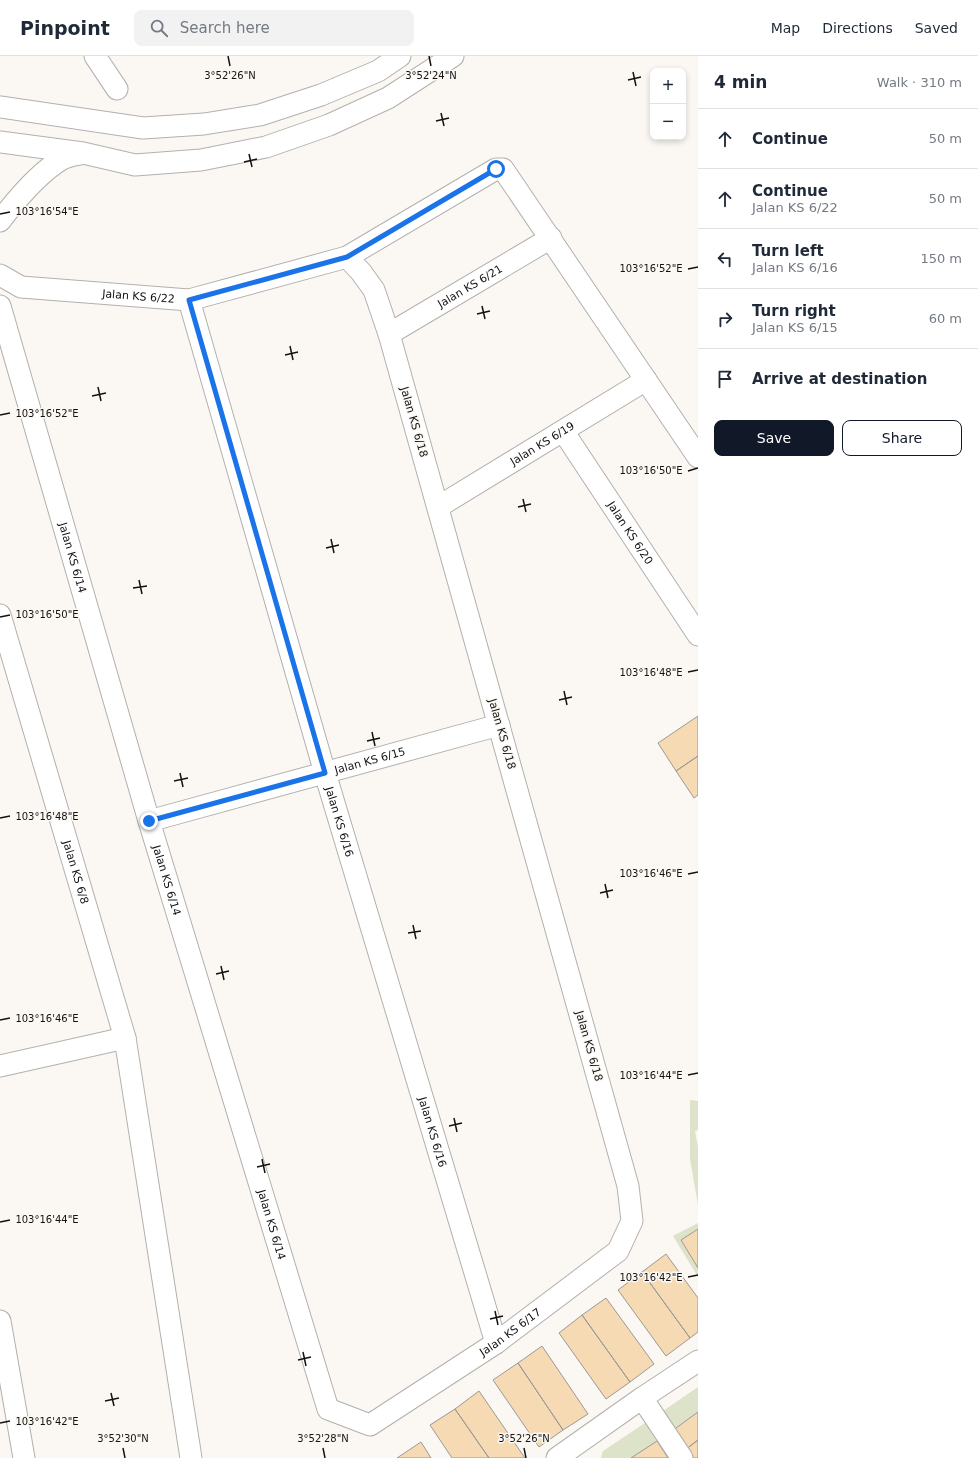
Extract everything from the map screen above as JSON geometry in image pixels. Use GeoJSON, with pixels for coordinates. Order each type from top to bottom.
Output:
{"type":"FeatureCollection","features":[{"type":"Feature","properties":{"kind":"street"},"geometry":{"type":"LineString","coordinates":[[95,56],[117,89]]}},
{"type":"Feature","properties":{"kind":"street"},"geometry":{"type":"LineString","coordinates":[[0,107],[143,128],[204,124],[260,115],[321,95],[378,71],[400,56]]}},
{"type":"Feature","properties":{"kind":"street"},"geometry":{"type":"LineString","coordinates":[[0,142],[83,153],[135,165],[201,160],[266,147],[329,125],[388,98],[453,56]]}},
{"type":"Feature","properties":{"kind":"street"},"geometry":{"type":"LineString","coordinates":[[0,221],[16,199],[53,166],[64,158],[83,153]]}},
{"type":"Feature","properties":{"kind":"street","name":"Jalan KS 6/22"},"geometry":{"type":"LineString","coordinates":[[0,275],[21,287],[189,300],[347,257],[496,169],[503,169],[551,238]]}},
{"type":"Feature","properties":{"kind":"street"},"geometry":{"type":"LineString","coordinates":[[551,238],[698,457]]}},
{"type":"Feature","properties":{"kind":"street","name":"Jalan KS 6/21"},"geometry":{"type":"LineString","coordinates":[[389,334],[551,238]]}},
{"type":"Feature","properties":{"kind":"street","name":"Jalan KS 6/18"},"geometry":{"type":"LineString","coordinates":[[347,257],[361,272],[374,290],[389,334],[628,1186],[632,1221]]}},
{"type":"Feature","properties":{"kind":"street","name":"Jalan KS 6/16"},"geometry":{"type":"LineString","coordinates":[[189,300],[325,773],[496,1343]]}},
{"type":"Feature","properties":{"kind":"street","name":"Jalan KS 6/14"},"geometry":{"type":"LineString","coordinates":[[0,306],[149,821],[328,1408],[370,1425]]}},
{"type":"Feature","properties":{"kind":"street","name":"Jalan KS 6/19"},"geometry":{"type":"LineString","coordinates":[[438,507],[646,380]]}},
{"type":"Feature","properties":{"kind":"street","name":"Jalan KS 6/20"},"geometry":{"type":"LineString","coordinates":[[563,431],[698,635]]}},
{"type":"Feature","properties":{"kind":"street","name":"Jalan KS 6/8"},"geometry":{"type":"LineString","coordinates":[[1,621],[125,1038],[191,1458]]}},
{"type":"Feature","properties":{"kind":"street","name":"Jalan KS 6/15"},"geometry":{"type":"LineString","coordinates":[[149,821],[499,725]]}},
{"type":"Feature","properties":{"kind":"street"},"geometry":{"type":"LineString","coordinates":[[0,1066],[125,1038]]}},
{"type":"Feature","properties":{"kind":"street","name":"Jalan KS 6/17"},"geometry":{"type":"LineString","coordinates":[[370,1425],[496,1343],[618,1251],[632,1221]]}},
{"type":"Feature","properties":{"kind":"street"},"geometry":{"type":"LineString","coordinates":[[0,1321],[24,1458]]}},
{"type":"Feature","properties":{"kind":"street"},"geometry":{"type":"LineString","coordinates":[[557,1458],[642,1398],[698,1361]]}},
{"type":"Feature","properties":{"kind":"street"},"geometry":{"type":"LineString","coordinates":[[642,1398],[682,1458]]}},
{"type":"Feature","properties":{"kind":"green space"},"geometry":{"type":"Polygon","coordinates":[[[690,1100],[698,1101],[698,1130],[695,1131],[698,1147],[698,1205],[690,1159],[690,1100]]]}},
{"type":"Feature","properties":{"kind":"green space"},"geometry":{"type":"Polygon","coordinates":[[[698,1223],[698,1229],[681,1240],[698,1268],[698,1277],[673,1236],[698,1223]]]}},
{"type":"Feature","properties":{"kind":"green space"},"geometry":{"type":"Polygon","coordinates":[[[698,1387],[698,1412],[672,1431],[660,1413],[698,1387]]]}},
{"type":"Feature","properties":{"kind":"green space"},"geometry":{"type":"Polygon","coordinates":[[[645,1423],[657,1441],[631,1458],[601,1458],[603,1451],[645,1423]]]}},
{"type":"Feature","properties":{"kind":"building"},"geometry":{"type":"Polygon","coordinates":[[[698,716],[698,756],[676,771],[658,743],[698,716]]]}},
{"type":"Feature","properties":{"kind":"building"},"geometry":{"type":"Polygon","coordinates":[[[698,756],[698,795],[694,798],[676,771],[698,756]]]}},
{"type":"Feature","properties":{"kind":"building"},"geometry":{"type":"Polygon","coordinates":[[[698,1229],[698,1268],[681,1240],[698,1229]]]}},
{"type":"Feature","properties":{"kind":"building"},"geometry":{"type":"Polygon","coordinates":[[[666,1254],[698,1298],[698,1332],[690,1338],[642,1272],[666,1254]]]}},
{"type":"Feature","properties":{"kind":"building"},"geometry":{"type":"Polygon","coordinates":[[[642,1272],[690,1338],[666,1356],[618,1290],[642,1272]]]}},
{"type":"Feature","properties":{"kind":"building"},"geometry":{"type":"Polygon","coordinates":[[[606,1298],[654,1364],[630,1382],[582,1315],[606,1298]]]}},
{"type":"Feature","properties":{"kind":"building"},"geometry":{"type":"Polygon","coordinates":[[[582,1315],[630,1382],[606,1399],[559,1333],[582,1315]]]}},
{"type":"Feature","properties":{"kind":"building"},"geometry":{"type":"Polygon","coordinates":[[[542,1346],[588,1414],[563,1430],[518,1363],[542,1346]]]}},
{"type":"Feature","properties":{"kind":"building"},"geometry":{"type":"Polygon","coordinates":[[[518,1363],[563,1430],[539,1447],[493,1380],[518,1363]]]}},
{"type":"Feature","properties":{"kind":"building"},"geometry":{"type":"Polygon","coordinates":[[[479,1391],[525,1458],[489,1458],[455,1409],[479,1391]]]}},
{"type":"Feature","properties":{"kind":"building"},"geometry":{"type":"Polygon","coordinates":[[[455,1409],[489,1458],[452,1458],[430,1425],[455,1409]]]}},
{"type":"Feature","properties":{"kind":"building"},"geometry":{"type":"Polygon","coordinates":[[[698,1412],[698,1440],[685,1450],[672,1431],[698,1412]]]}},
{"type":"Feature","properties":{"kind":"building"},"geometry":{"type":"Polygon","coordinates":[[[698,1440],[698,1458],[690,1458],[685,1450],[698,1440]]]}},
{"type":"Feature","properties":{"kind":"building"},"geometry":{"type":"Polygon","coordinates":[[[657,1441],[668,1458],[631,1458],[657,1441]]]}},
{"type":"Feature","properties":{"kind":"building"},"geometry":{"type":"Polygon","coordinates":[[[421,1442],[431,1458],[397,1458],[421,1442]]]}},
{"type":"Feature","properties":{"kind":"route"},"geometry":{"type":"LineString","coordinates":[[149,821],[325,773],[189,300],[347,257],[496,169]]}}]}
